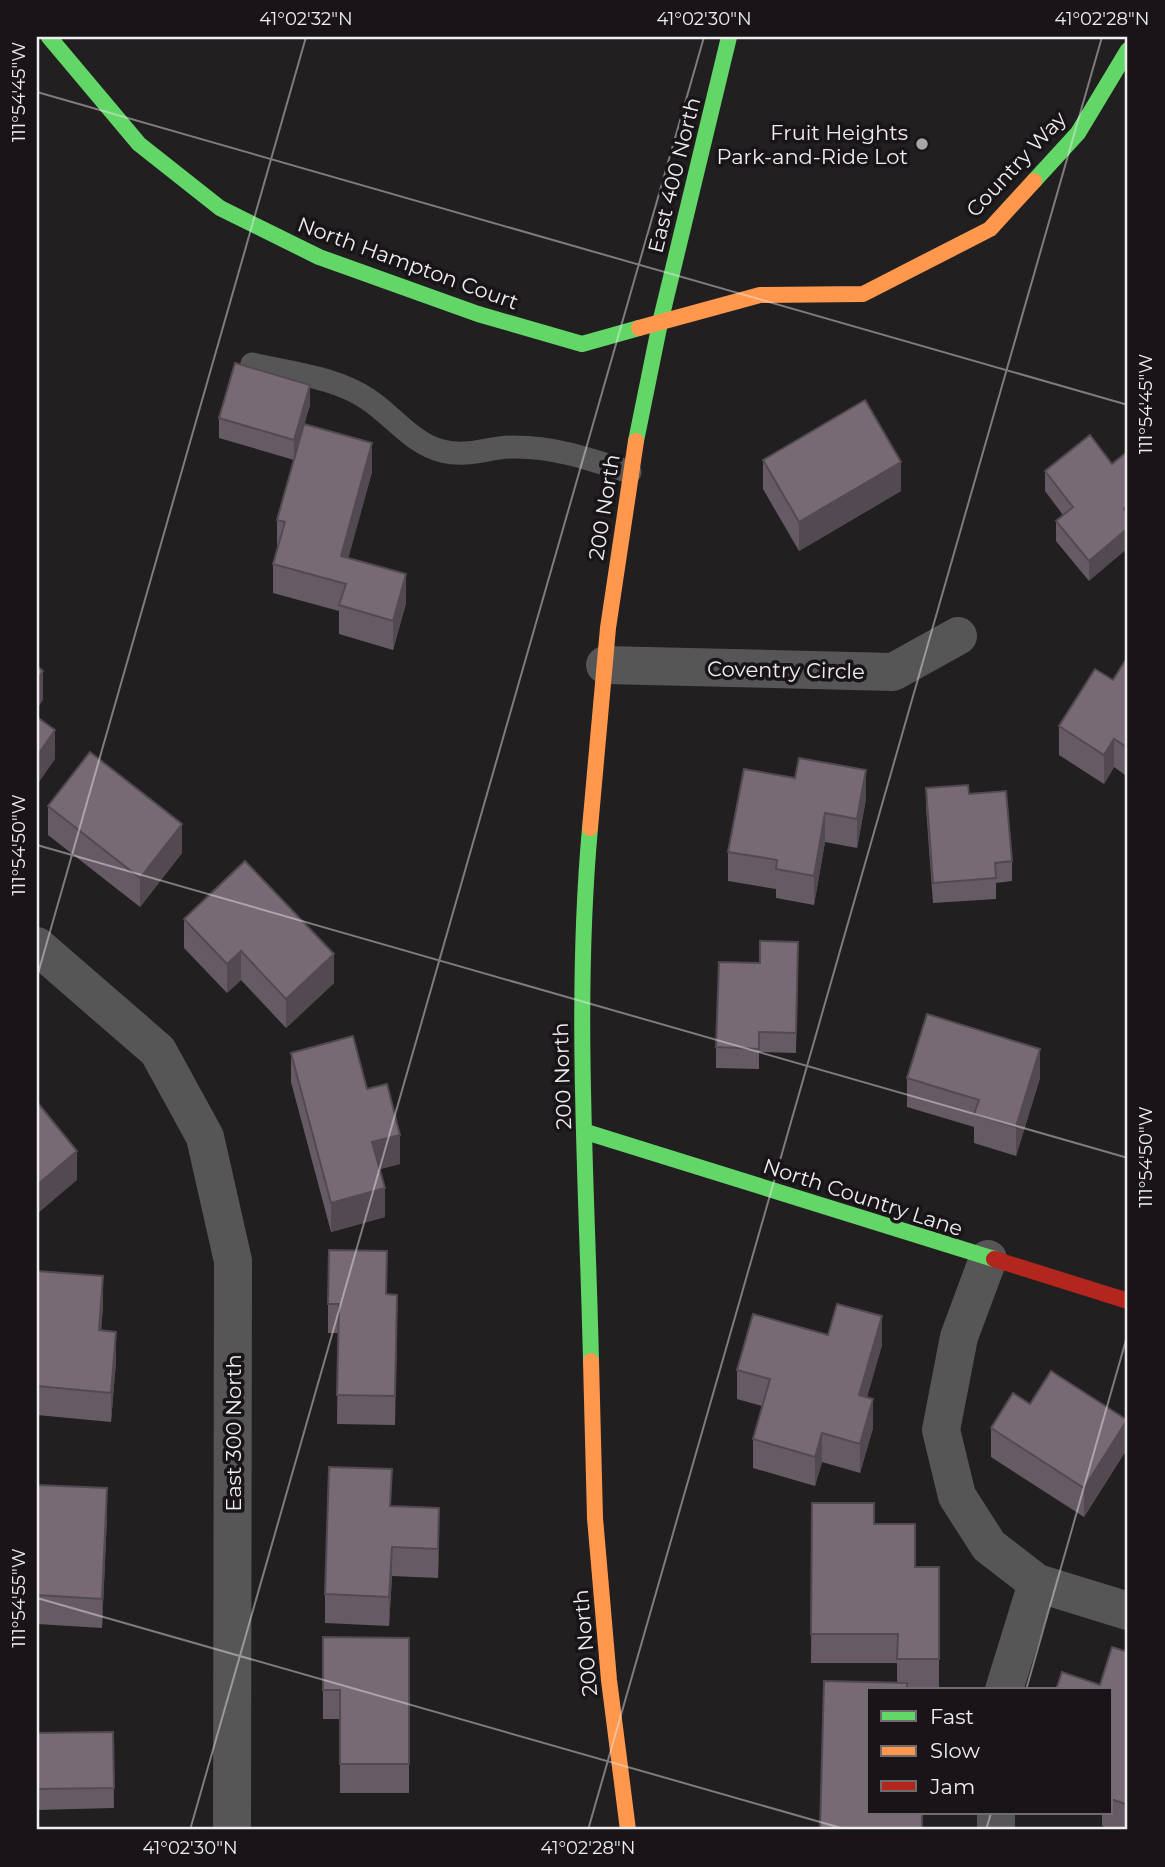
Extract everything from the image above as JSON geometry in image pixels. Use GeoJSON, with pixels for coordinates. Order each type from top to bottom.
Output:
{"type":"FeatureCollection","features":[{"type":"Feature","properties":{"kind":"street","name":"North Hampton Court"},"geometry":{"type":"LineString","coordinates":[[49,37],[139,144],[220,208],[319,257],[478,314],[582,344],[660,323]]}},
{"type":"Feature","properties":{"kind":"street","name":"East 400 North"},"geometry":{"type":"LineString","coordinates":[[660,323],[729,37]]}},
{"type":"Feature","properties":{"kind":"street","name":"Country Way"},"geometry":{"type":"LineString","coordinates":[[660,323],[760,295],[863,294],[990,229],[1078,133],[1128,50]]}},
{"type":"Feature","properties":{"kind":"street","name":"200 North"},"geometry":{"type":"LineString","coordinates":[[628,1830],[609,1680],[595,1518],[581,1001],[591,799],[605,665],[630,472],[660,323]]}},
{"type":"Feature","properties":{"kind":"street","name":"Coventry Circle"},"geometry":{"type":"LineString","coordinates":[[605,665],[893,672],[958,636]]}},
{"type":"Feature","properties":{"kind":"street","name":"East 300 North"},"geometry":{"type":"LineString","coordinates":[[37,946],[158,1051],[205,1137],[233,1262],[232,1830]]}},
{"type":"Feature","properties":{"kind":"street","name":"North Country Lane"},"geometry":{"type":"LineString","coordinates":[[586,1132],[1128,1301]]}},
{"type":"Feature","properties":{"kind":"street"},"geometry":{"type":"LineString","coordinates":[[988,1259],[958,1337],[941,1430],[957,1496],[989,1546],[1037,1583],[1128,1611]]}},
{"type":"Feature","properties":{"kind":"street"},"geometry":{"type":"LineString","coordinates":[[1005,1688],[1037,1583]]}},
{"type":"Feature","properties":{"kind":"lane"},"geometry":{"type":"LineString","coordinates":[[252,364],[339,384],[368,399],[426,446],[445,452],[474,454],[514,446],[553,450],[572,453],[630,472]]}},
{"type":"Feature","properties":{"kind":"building"},"geometry":{"type":"Polygon","coordinates":[[[235,363],[310,385],[294,440],[219,418],[235,363]]]}},
{"type":"Feature","properties":{"kind":"building"},"geometry":{"type":"Polygon","coordinates":[[[865,400],[901,462],[799,522],[763,460],[865,400]]]}},
{"type":"Feature","properties":{"kind":"building"},"geometry":{"type":"Polygon","coordinates":[[[304,424],[372,443],[341,556],[406,574],[393,621],[339,605],[346,584],[273,564],[285,522],[277,520],[304,424]]]}},
{"type":"Feature","properties":{"kind":"building"},"geometry":{"type":"Polygon","coordinates":[[[1090,435],[1112,464],[1128,451],[1128,505],[1124,509],[1128,515],[1128,528],[1089,561],[1056,521],[1073,507],[1045,471],[1090,435]]]}},
{"type":"Feature","properties":{"kind":"building"},"geometry":{"type":"Polygon","coordinates":[[[1128,656],[1128,748],[1114,739],[1104,755],[1059,726],[1095,669],[1113,680],[1128,656]]]}},
{"type":"Feature","properties":{"kind":"building"},"geometry":{"type":"Polygon","coordinates":[[[37,666],[43,671],[37,680],[37,666]]]}},
{"type":"Feature","properties":{"kind":"building"},"geometry":{"type":"Polygon","coordinates":[[[37,717],[55,730],[37,756],[37,717]]]}},
{"type":"Feature","properties":{"kind":"building"},"geometry":{"type":"Polygon","coordinates":[[[90,752],[182,824],[140,878],[48,806],[90,752]]]}},
{"type":"Feature","properties":{"kind":"building"},"geometry":{"type":"Polygon","coordinates":[[[799,758],[866,770],[857,819],[825,813],[814,876],[776,869],[777,860],[728,852],[744,769],[795,778],[799,758]]]}},
{"type":"Feature","properties":{"kind":"building"},"geometry":{"type":"Polygon","coordinates":[[[968,785],[969,794],[1006,791],[1012,861],[995,863],[996,878],[933,883],[926,788],[968,785]]]}},
{"type":"Feature","properties":{"kind":"building"},"geometry":{"type":"Polygon","coordinates":[[[245,861],[334,954],[286,999],[241,951],[227,964],[184,919],[245,861]]]}},
{"type":"Feature","properties":{"kind":"building"},"geometry":{"type":"Polygon","coordinates":[[[760,941],[798,942],[796,1033],[759,1032],[759,1049],[716,1047],[719,962],[760,963],[760,941]]]}},
{"type":"Feature","properties":{"kind":"building"},"geometry":{"type":"Polygon","coordinates":[[[927,1014],[1040,1049],[1016,1127],[974,1114],[979,1100],[907,1078],[927,1014]]]}},
{"type":"Feature","properties":{"kind":"building"},"geometry":{"type":"Polygon","coordinates":[[[353,1036],[367,1089],[387,1084],[400,1135],[372,1142],[385,1188],[331,1203],[291,1053],[353,1036]]]}},
{"type":"Feature","properties":{"kind":"building"},"geometry":{"type":"Polygon","coordinates":[[[37,1102],[77,1151],[37,1185],[37,1102]]]}},
{"type":"Feature","properties":{"kind":"building"},"geometry":{"type":"Polygon","coordinates":[[[329,1250],[387,1251],[386,1294],[397,1295],[395,1396],[337,1395],[339,1304],[328,1304],[329,1250]]]}},
{"type":"Feature","properties":{"kind":"building"},"geometry":{"type":"Polygon","coordinates":[[[37,1271],[103,1276],[99,1330],[116,1332],[111,1393],[37,1386],[37,1271]]]}},
{"type":"Feature","properties":{"kind":"building"},"geometry":{"type":"Polygon","coordinates":[[[837,1304],[882,1316],[859,1395],[873,1399],[860,1444],[822,1433],[815,1457],[753,1439],[770,1379],[737,1370],[753,1314],[828,1335],[837,1304]]]}},
{"type":"Feature","properties":{"kind":"building"},"geometry":{"type":"Polygon","coordinates":[[[1051,1371],[1127,1420],[1084,1488],[991,1428],[1013,1393],[1030,1404],[1051,1371]]]}},
{"type":"Feature","properties":{"kind":"building"},"geometry":{"type":"Polygon","coordinates":[[[329,1467],[392,1469],[390,1506],[439,1508],[438,1549],[392,1547],[389,1597],[325,1594],[329,1467]]]}},
{"type":"Feature","properties":{"kind":"building"},"geometry":{"type":"Polygon","coordinates":[[[37,1485],[107,1488],[102,1599],[37,1595],[37,1485]]]}},
{"type":"Feature","properties":{"kind":"building"},"geometry":{"type":"Polygon","coordinates":[[[812,1503],[874,1503],[874,1524],[915,1524],[915,1567],[939,1567],[939,1659],[897,1659],[898,1634],[811,1634],[812,1503]]]}},
{"type":"Feature","properties":{"kind":"building"},"geometry":{"type":"Polygon","coordinates":[[[323,1637],[409,1638],[409,1764],[340,1764],[340,1690],[323,1690],[323,1637]]]}},
{"type":"Feature","properties":{"kind":"building"},"geometry":{"type":"Polygon","coordinates":[[[1112,1647],[1128,1652],[1128,1805],[1112,1799],[1112,1688],[1057,1688],[1062,1672],[1100,1685],[1112,1647]]]}},
{"type":"Feature","properties":{"kind":"building"},"geometry":{"type":"Polygon","coordinates":[[[824,1681],[907,1683],[907,1688],[867,1688],[867,1814],[922,1814],[922,1830],[820,1830],[824,1681]]]}},
{"type":"Feature","properties":{"kind":"building"},"geometry":{"type":"Polygon","coordinates":[[[113,1732],[114,1788],[37,1789],[37,1733],[113,1732]]]}},
{"type":"Feature","properties":{"kind":"traffic: fast"},"geometry":{"type":"LineString","coordinates":[[49,37],[139,144],[220,208],[319,257],[478,314],[582,344],[639,328]]}},
{"type":"Feature","properties":{"kind":"traffic: fast"},"geometry":{"type":"LineString","coordinates":[[636,441],[660,323],[729,37]]}},
{"type":"Feature","properties":{"kind":"traffic: fast"},"geometry":{"type":"LineString","coordinates":[[1034,181],[1078,133],[1128,50]]}},
{"type":"Feature","properties":{"kind":"traffic: fast"},"geometry":{"type":"LineString","coordinates":[[590,828],[585,894],[582,1027],[591,1361]]}},
{"type":"Feature","properties":{"kind":"traffic: fast"},"geometry":{"type":"LineString","coordinates":[[586,1132],[994,1259]]}},
{"type":"Feature","properties":{"kind":"traffic: slow"},"geometry":{"type":"LineString","coordinates":[[639,328],[760,295],[863,294],[990,229],[1034,181]]}},
{"type":"Feature","properties":{"kind":"traffic: slow"},"geometry":{"type":"LineString","coordinates":[[590,828],[608,628],[636,441]]}},
{"type":"Feature","properties":{"kind":"traffic: slow"},"geometry":{"type":"LineString","coordinates":[[591,1361],[595,1518],[609,1680],[628,1830]]}},
{"type":"Feature","properties":{"kind":"traffic: jam"},"geometry":{"type":"LineString","coordinates":[[994,1259],[1128,1301]]}},
{"type":"Feature","properties":{"kind":"place","name":"Fruit Heights Park-and-Ride Lot"},"geometry":{"type":"Point","coordinates":[922,144]}}]}
